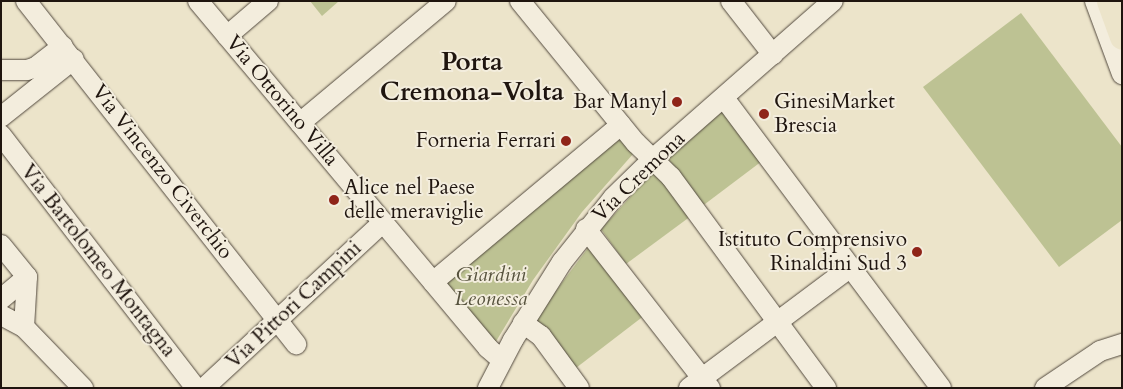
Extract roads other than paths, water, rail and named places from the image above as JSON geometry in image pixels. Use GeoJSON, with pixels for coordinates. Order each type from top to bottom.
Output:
{"type":"FeatureCollection","features":[{"type":"Feature","properties":{"kind":"main road"},"geometry":{"type":"LineString","coordinates":[[1109,1],[1122,37]]}},
{"type":"Feature","properties":{"kind":"street","name":"Via Vincenzo Civerchio"},"geometry":{"type":"LineString","coordinates":[[26,1],[69,53],[296,344]]}},
{"type":"Feature","properties":{"kind":"street","name":"Via Ottorino Villa"},"geometry":{"type":"LineString","coordinates":[[198,1],[488,348],[502,360]]}},
{"type":"Feature","properties":{"kind":"street"},"geometry":{"type":"LineString","coordinates":[[227,36],[268,1]]}},
{"type":"Feature","properties":{"kind":"street"},"geometry":{"type":"LineString","coordinates":[[300,123],[446,1]]}},
{"type":"Feature","properties":{"kind":"street"},"geometry":{"type":"LineString","coordinates":[[520,1],[622,125],[654,158],[826,388]]}},
{"type":"Feature","properties":{"kind":"street"},"geometry":{"type":"LineString","coordinates":[[731,1],[774,55]]}},
{"type":"Feature","properties":{"kind":"street","name":"Via Cremona"},"geometry":{"type":"LineString","coordinates":[[488,388],[523,323],[586,229],[654,158],[774,55],[833,1]]}},
{"type":"Feature","properties":{"kind":"street"},"geometry":{"type":"LineString","coordinates":[[1095,1],[1122,74]]}},
{"type":"Feature","properties":{"kind":"street"},"geometry":{"type":"LineString","coordinates":[[1,70],[36,67],[69,53]]}},
{"type":"Feature","properties":{"kind":"street"},"geometry":{"type":"LineString","coordinates":[[1,117],[69,53]]}},
{"type":"Feature","properties":{"kind":"street"},"geometry":{"type":"LineString","coordinates":[[724,98],[851,267],[937,386]]}},
{"type":"Feature","properties":{"kind":"street"},"geometry":{"type":"LineString","coordinates":[[433,282],[622,125]]}},
{"type":"Feature","properties":{"kind":"street","name":"Via Bartolomeo Montagna"},"geometry":{"type":"LineString","coordinates":[[1,135],[196,388]]}},
{"type":"Feature","properties":{"kind":"street","name":"Via Pittori Campini"},"geometry":{"type":"LineString","coordinates":[[204,388],[383,222]]}},
{"type":"Feature","properties":{"kind":"street"},"geometry":{"type":"LineString","coordinates":[[586,229],[700,384],[851,267]]}},
{"type":"Feature","properties":{"kind":"street"},"geometry":{"type":"LineString","coordinates":[[1,245],[27,277],[24,327]]}},
{"type":"Feature","properties":{"kind":"street"},"geometry":{"type":"LineString","coordinates":[[1,300],[27,277]]}},
{"type":"Feature","properties":{"kind":"street"},"geometry":{"type":"LineString","coordinates":[[1,315],[24,327],[83,388]]}},
{"type":"Feature","properties":{"kind":"street"},"geometry":{"type":"LineString","coordinates":[[523,323],[541,336],[579,388]]}},
{"type":"Feature","properties":{"kind":"street"},"geometry":{"type":"LineString","coordinates":[[1045,388],[1100,352],[1122,344]]}},
{"type":"Feature","properties":{"kind":"place","name":"Bar Manyl"},"geometry":{"type":"Point","coordinates":[677,102]}},
{"type":"Feature","properties":{"kind":"place","name":"GinesiMarket Brescia"},"geometry":{"type":"Point","coordinates":[764,114]}},
{"type":"Feature","properties":{"kind":"place","name":"Forneria Ferrari"},"geometry":{"type":"Point","coordinates":[566,141]}},
{"type":"Feature","properties":{"kind":"place","name":"Alice nel Paese delle meraviglie"},"geometry":{"type":"Point","coordinates":[334,200]}},
{"type":"Feature","properties":{"kind":"place","name":"Istituto Comprensivo Rinaldini Sud 3"},"geometry":{"type":"Point","coordinates":[917,252]}},
{"type":"Feature","properties":{"kind":"district","name":"Porta Cremona-Volta"},"geometry":{"type":"Point","coordinates":[472,77]}},
{"type":"Feature","properties":{"kind":"park label","name":"Giardini Leonessa"},"geometry":{"type":"Point","coordinates":[491,287]}}]}
